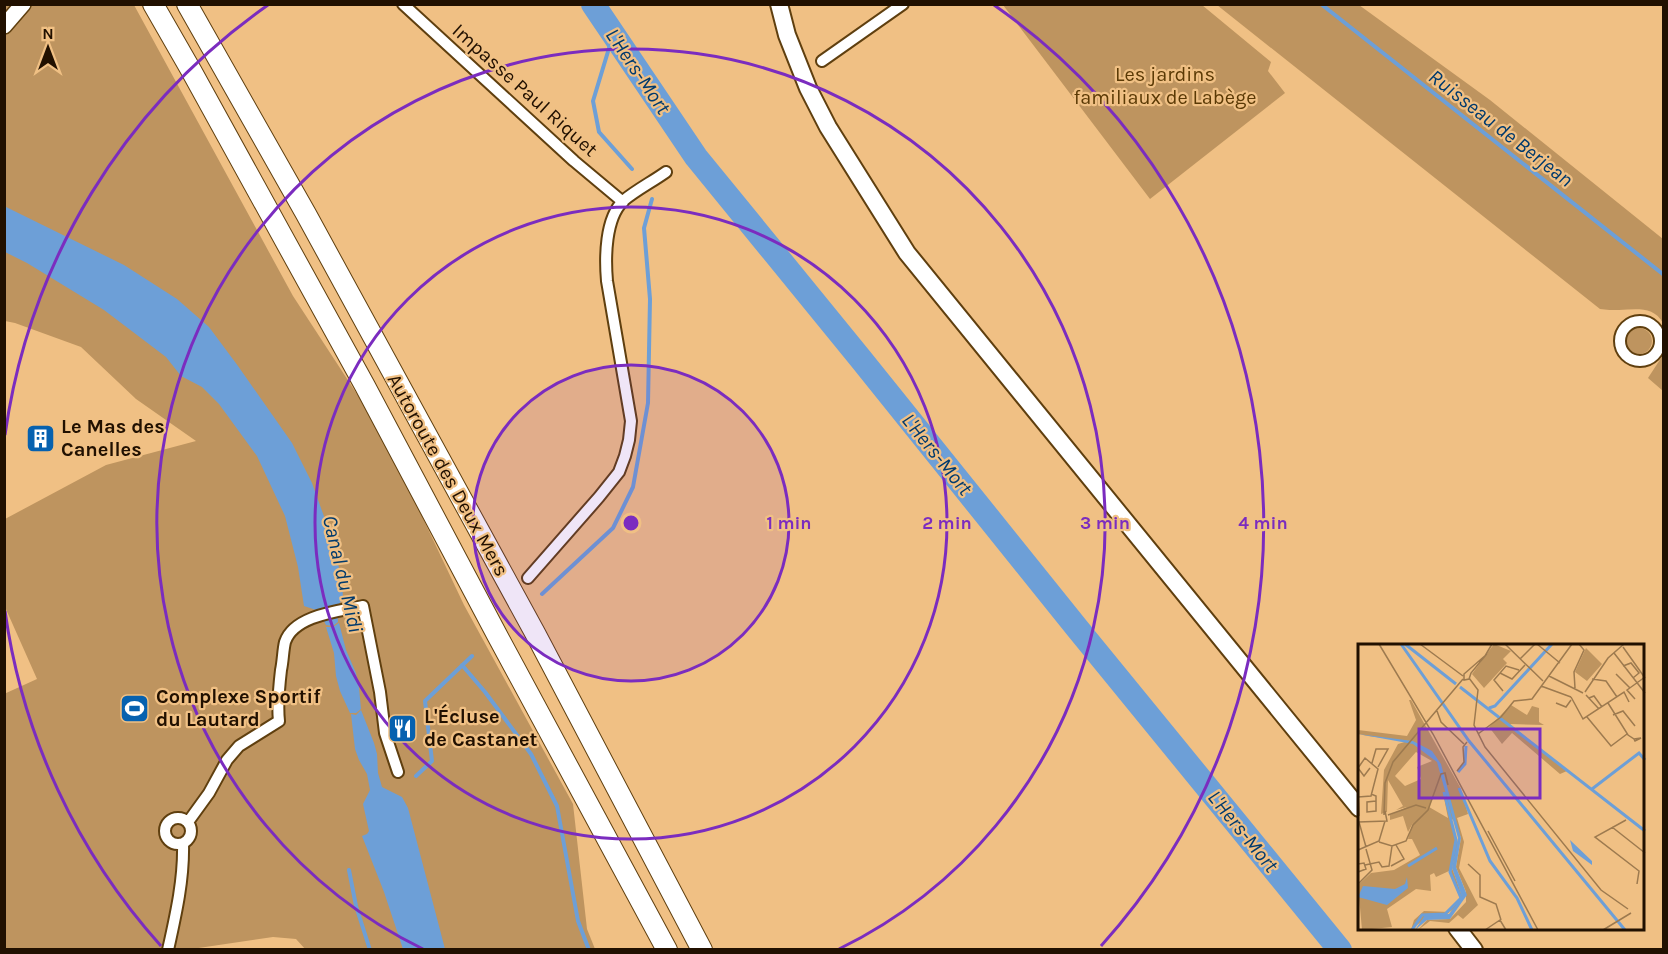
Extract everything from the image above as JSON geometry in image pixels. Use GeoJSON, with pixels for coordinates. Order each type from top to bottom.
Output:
{"type":"FeatureCollection","features":[{"type":"Feature","properties":{"kind":"highway","name":"Autoroute des Deux Mers"},"geometry":{"type":"LineString","coordinates":[[153,4],[365,386],[667,950]]}},
{"type":"Feature","properties":{"kind":"highway","name":"Autoroute des Deux Mers"},"geometry":{"type":"LineString","coordinates":[[187,4],[306,214],[512,592],[702,950]]}},
{"type":"Feature","properties":{"kind":"main road"},"geometry":{"type":"LineString","coordinates":[[778,4],[808,88],[828,127],[907,253],[1358,807]]}},
{"type":"Feature","properties":{"kind":"main road"},"geometry":{"type":"LineString","coordinates":[[1459,930],[1474,950]]}},
{"type":"Feature","properties":{"kind":"street"},"geometry":{"type":"LineString","coordinates":[[4,26],[23,4]]}},
{"type":"Feature","properties":{"kind":"street","name":"Impasse Paul Riquet"},"geometry":{"type":"LineString","coordinates":[[403,4],[574,161],[623,202]]}},
{"type":"Feature","properties":{"kind":"street"},"geometry":{"type":"LineString","coordinates":[[822,61],[903,4]]}},
{"type":"Feature","properties":{"kind":"street"},"geometry":{"type":"LineString","coordinates":[[528,578],[599,497],[619,472],[626,456],[631,421],[607,281],[606,245],[616,211],[623,202],[666,172]]}},
{"type":"Feature","properties":{"kind":"street"},"geometry":{"type":"LineString","coordinates":[[188,822],[209,793],[227,760],[239,746],[279,721],[277,706],[285,641],[296,626],[312,618],[363,606],[380,692],[385,733],[398,772]]}},
{"type":"Feature","properties":{"kind":"street"},"geometry":{"type":"LineString","coordinates":[[174,819],[183,819],[190,826],[191,834],[183,843],[177,844],[168,840],[165,830],[167,823],[174,819]]}},
{"type":"Feature","properties":{"kind":"street"},"geometry":{"type":"LineString","coordinates":[[168,950],[184,864],[183,843]]}},
{"type":"Feature","properties":{"kind":"green space"},"geometry":{"type":"Polygon","coordinates":[[[5,5],[134,5],[293,296],[383,434],[464,605],[573,804],[587,929],[595,949],[306,950],[296,939],[273,937],[185,950],[5,949],[4,694],[37,679],[5,607],[5,519],[106,465],[196,441],[136,399],[81,347],[5,321],[5,5]]]}},
{"type":"Feature","properties":{"kind":"green space","name":"Les jardins familiaux de Labège"},"geometry":{"type":"Polygon","coordinates":[[[1003,5],[1202,5],[1271,62],[1268,71],[1285,93],[1150,199],[1003,5]]]}},
{"type":"Feature","properties":{"kind":"green space"},"geometry":{"type":"Polygon","coordinates":[[[1217,5],[1359,5],[1490,100],[1663,239],[1663,323],[1650,311],[1600,309],[1217,5]]]}},
{"type":"Feature","properties":{"kind":"green space"},"geometry":{"type":"Polygon","coordinates":[[[1639,328],[1648,332],[1652,341],[1648,350],[1639,354],[1630,350],[1626,341],[1630,332],[1639,328]]]}},
{"type":"Feature","properties":{"kind":"green space"},"geometry":{"type":"Polygon","coordinates":[[[1663,355],[1663,391],[1648,378],[1663,355]]]}},
{"type":"Feature","properties":{"kind":"water"},"geometry":{"type":"Polygon","coordinates":[[[4,206],[124,265],[177,299],[209,327],[292,443],[312,483],[331,536],[342,580],[343,598],[337,607],[338,622],[333,626],[326,625],[319,611],[304,606],[298,567],[285,516],[257,456],[219,404],[202,387],[181,376],[166,357],[104,310],[5,252],[4,206]]]}},
{"type":"Feature","properties":{"kind":"water"},"geometry":{"type":"Polygon","coordinates":[[[339,623],[359,688],[361,709],[356,713],[350,713],[340,691],[334,653],[326,627],[333,627],[339,623]]]}},
{"type":"Feature","properties":{"kind":"water"},"geometry":{"type":"Polygon","coordinates":[[[361,710],[377,754],[378,773],[382,787],[402,797],[408,808],[445,949],[403,949],[362,836],[369,831],[363,804],[370,790],[367,774],[355,749],[351,714],[356,715],[361,710]]]}},
{"type":"Feature","properties":{"kind":"waterway","name":"L'Hers-Mort"},"geometry":{"type":"LineString","coordinates":[[593,4],[696,157],[1340,950]]}},
{"type":"Feature","properties":{"kind":"waterway","name":"Ruisseau de Berjean"},"geometry":{"type":"LineString","coordinates":[[1321,4],[1664,275]]}},
{"type":"Feature","properties":{"kind":"waterway"},"geometry":{"type":"LineString","coordinates":[[613,35],[593,101],[599,132],[632,169]]}},
{"type":"Feature","properties":{"kind":"waterway"},"geometry":{"type":"LineString","coordinates":[[542,594],[613,528],[633,487],[648,403],[650,299],[644,228],[652,199]]}},
{"type":"Feature","properties":{"kind":"waterway"},"geometry":{"type":"LineString","coordinates":[[416,776],[432,761],[425,701],[472,656]]}},
{"type":"Feature","properties":{"kind":"waterway"},"geometry":{"type":"LineString","coordinates":[[462,665],[531,754],[557,806],[578,921],[589,950]]}},
{"type":"Feature","properties":{"kind":"waterway"},"geometry":{"type":"LineString","coordinates":[[349,870],[356,906],[370,950]]}},
{"type":"Feature","properties":{"kind":"place","name":"Le Mas des Canelles"},"geometry":{"type":"Point","coordinates":[40,438]}},
{"type":"Feature","properties":{"kind":"place","name":"Complexe Sportif du Lautard"},"geometry":{"type":"Point","coordinates":[135,708]}},
{"type":"Feature","properties":{"kind":"place","name":"L'Écluse de Castanet"},"geometry":{"type":"Point","coordinates":[403,728]}},
{"type":"Feature","properties":{"kind":"water label","name":"Canal du Midi"},"geometry":{"type":"Point","coordinates":[343,574]}}]}
